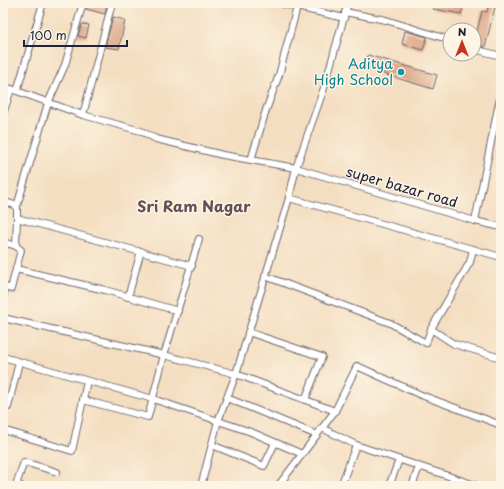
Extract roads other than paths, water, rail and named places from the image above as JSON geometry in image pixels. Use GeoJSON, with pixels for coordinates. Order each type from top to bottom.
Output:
{"type":"FeatureCollection","features":[{"type":"Feature","properties":{"kind":"street"},"geometry":{"type":"LineString","coordinates":[[3,114],[14,90],[43,3]]}},
{"type":"Feature","properties":{"kind":"street"},"geometry":{"type":"LineString","coordinates":[[16,246],[17,206],[48,103],[65,65],[83,3]]}},
{"type":"Feature","properties":{"kind":"street"},"geometry":{"type":"LineString","coordinates":[[83,115],[112,3]]}},
{"type":"Feature","properties":{"kind":"street"},"geometry":{"type":"LineString","coordinates":[[280,3],[344,15],[386,20],[442,38]]}},
{"type":"Feature","properties":{"kind":"street"},"geometry":{"type":"LineString","coordinates":[[201,486],[218,421],[236,374],[290,198],[296,168],[324,88],[348,3]]}},
{"type":"Feature","properties":{"kind":"street"},"geometry":{"type":"LineString","coordinates":[[251,160],[266,110],[279,75],[297,7]]}},
{"type":"Feature","properties":{"kind":"street"},"geometry":{"type":"LineString","coordinates":[[482,51],[501,56]]}},
{"type":"Feature","properties":{"kind":"street","name":"super bazar road"},"geometry":{"type":"LineString","coordinates":[[3,86],[83,115],[141,131],[156,139],[251,160],[296,168],[475,221],[501,227]]}},
{"type":"Feature","properties":{"kind":"street"},"geometry":{"type":"LineString","coordinates":[[475,221],[501,92]]}},
{"type":"Feature","properties":{"kind":"street"},"geometry":{"type":"LineString","coordinates":[[290,198],[501,257]]}},
{"type":"Feature","properties":{"kind":"street"},"geometry":{"type":"LineString","coordinates":[[3,202],[17,206]]}},
{"type":"Feature","properties":{"kind":"street"},"geometry":{"type":"LineString","coordinates":[[17,218],[192,266]]}},
{"type":"Feature","properties":{"kind":"street"},"geometry":{"type":"LineString","coordinates":[[83,400],[148,417],[164,355],[199,239]]}},
{"type":"Feature","properties":{"kind":"street"},"geometry":{"type":"LineString","coordinates":[[3,242],[16,246],[21,250],[11,289],[4,287],[3,298]]}},
{"type":"Feature","properties":{"kind":"street"},"geometry":{"type":"LineString","coordinates":[[265,276],[390,323],[426,343],[431,329],[470,262],[473,249]]}},
{"type":"Feature","properties":{"kind":"street"},"geometry":{"type":"LineString","coordinates":[[128,297],[141,251]]}},
{"type":"Feature","properties":{"kind":"street"},"geometry":{"type":"LineString","coordinates":[[16,269],[178,311]]}},
{"type":"Feature","properties":{"kind":"street"},"geometry":{"type":"LineString","coordinates":[[3,318],[164,355],[236,374],[335,410]]}},
{"type":"Feature","properties":{"kind":"street"},"geometry":{"type":"LineString","coordinates":[[431,329],[454,344],[501,358]]}},
{"type":"Feature","properties":{"kind":"street"},"geometry":{"type":"LineString","coordinates":[[248,332],[322,357],[305,400]]}},
{"type":"Feature","properties":{"kind":"street"},"geometry":{"type":"LineString","coordinates":[[3,357],[152,399],[218,421],[275,442],[302,454]]}},
{"type":"Feature","properties":{"kind":"street"},"geometry":{"type":"LineString","coordinates":[[8,407],[19,362]]}},
{"type":"Feature","properties":{"kind":"street"},"geometry":{"type":"LineString","coordinates":[[278,486],[335,410],[357,366],[421,395],[501,425]]}},
{"type":"Feature","properties":{"kind":"street"},"geometry":{"type":"LineString","coordinates":[[3,430],[72,451],[87,381]]}},
{"type":"Feature","properties":{"kind":"street"},"geometry":{"type":"LineString","coordinates":[[227,398],[317,434]]}},
{"type":"Feature","properties":{"kind":"street"},"geometry":{"type":"LineString","coordinates":[[322,428],[356,445],[478,486]]}},
{"type":"Feature","properties":{"kind":"street"},"geometry":{"type":"LineString","coordinates":[[212,446],[264,466],[275,442]]}},
{"type":"Feature","properties":{"kind":"street"},"geometry":{"type":"LineString","coordinates":[[341,486],[356,445]]}},
{"type":"Feature","properties":{"kind":"street"},"geometry":{"type":"LineString","coordinates":[[389,486],[399,460]]}},
{"type":"Feature","properties":{"kind":"street"},"geometry":{"type":"LineString","coordinates":[[21,486],[18,485],[17,482],[24,462],[57,472]]}},
{"type":"Feature","properties":{"kind":"street"},"geometry":{"type":"LineString","coordinates":[[412,486],[420,467]]}},
{"type":"Feature","properties":{"kind":"street"},"geometry":{"type":"LineString","coordinates":[[456,486],[458,479]]}},
{"type":"Feature","properties":{"kind":"place","name":"Aditya High School"},"geometry":{"type":"Point","coordinates":[401,72]}},
{"type":"Feature","properties":{"kind":"district","name":"Sri Ram Nagar"},"geometry":{"type":"Point","coordinates":[194,207]}}]}
